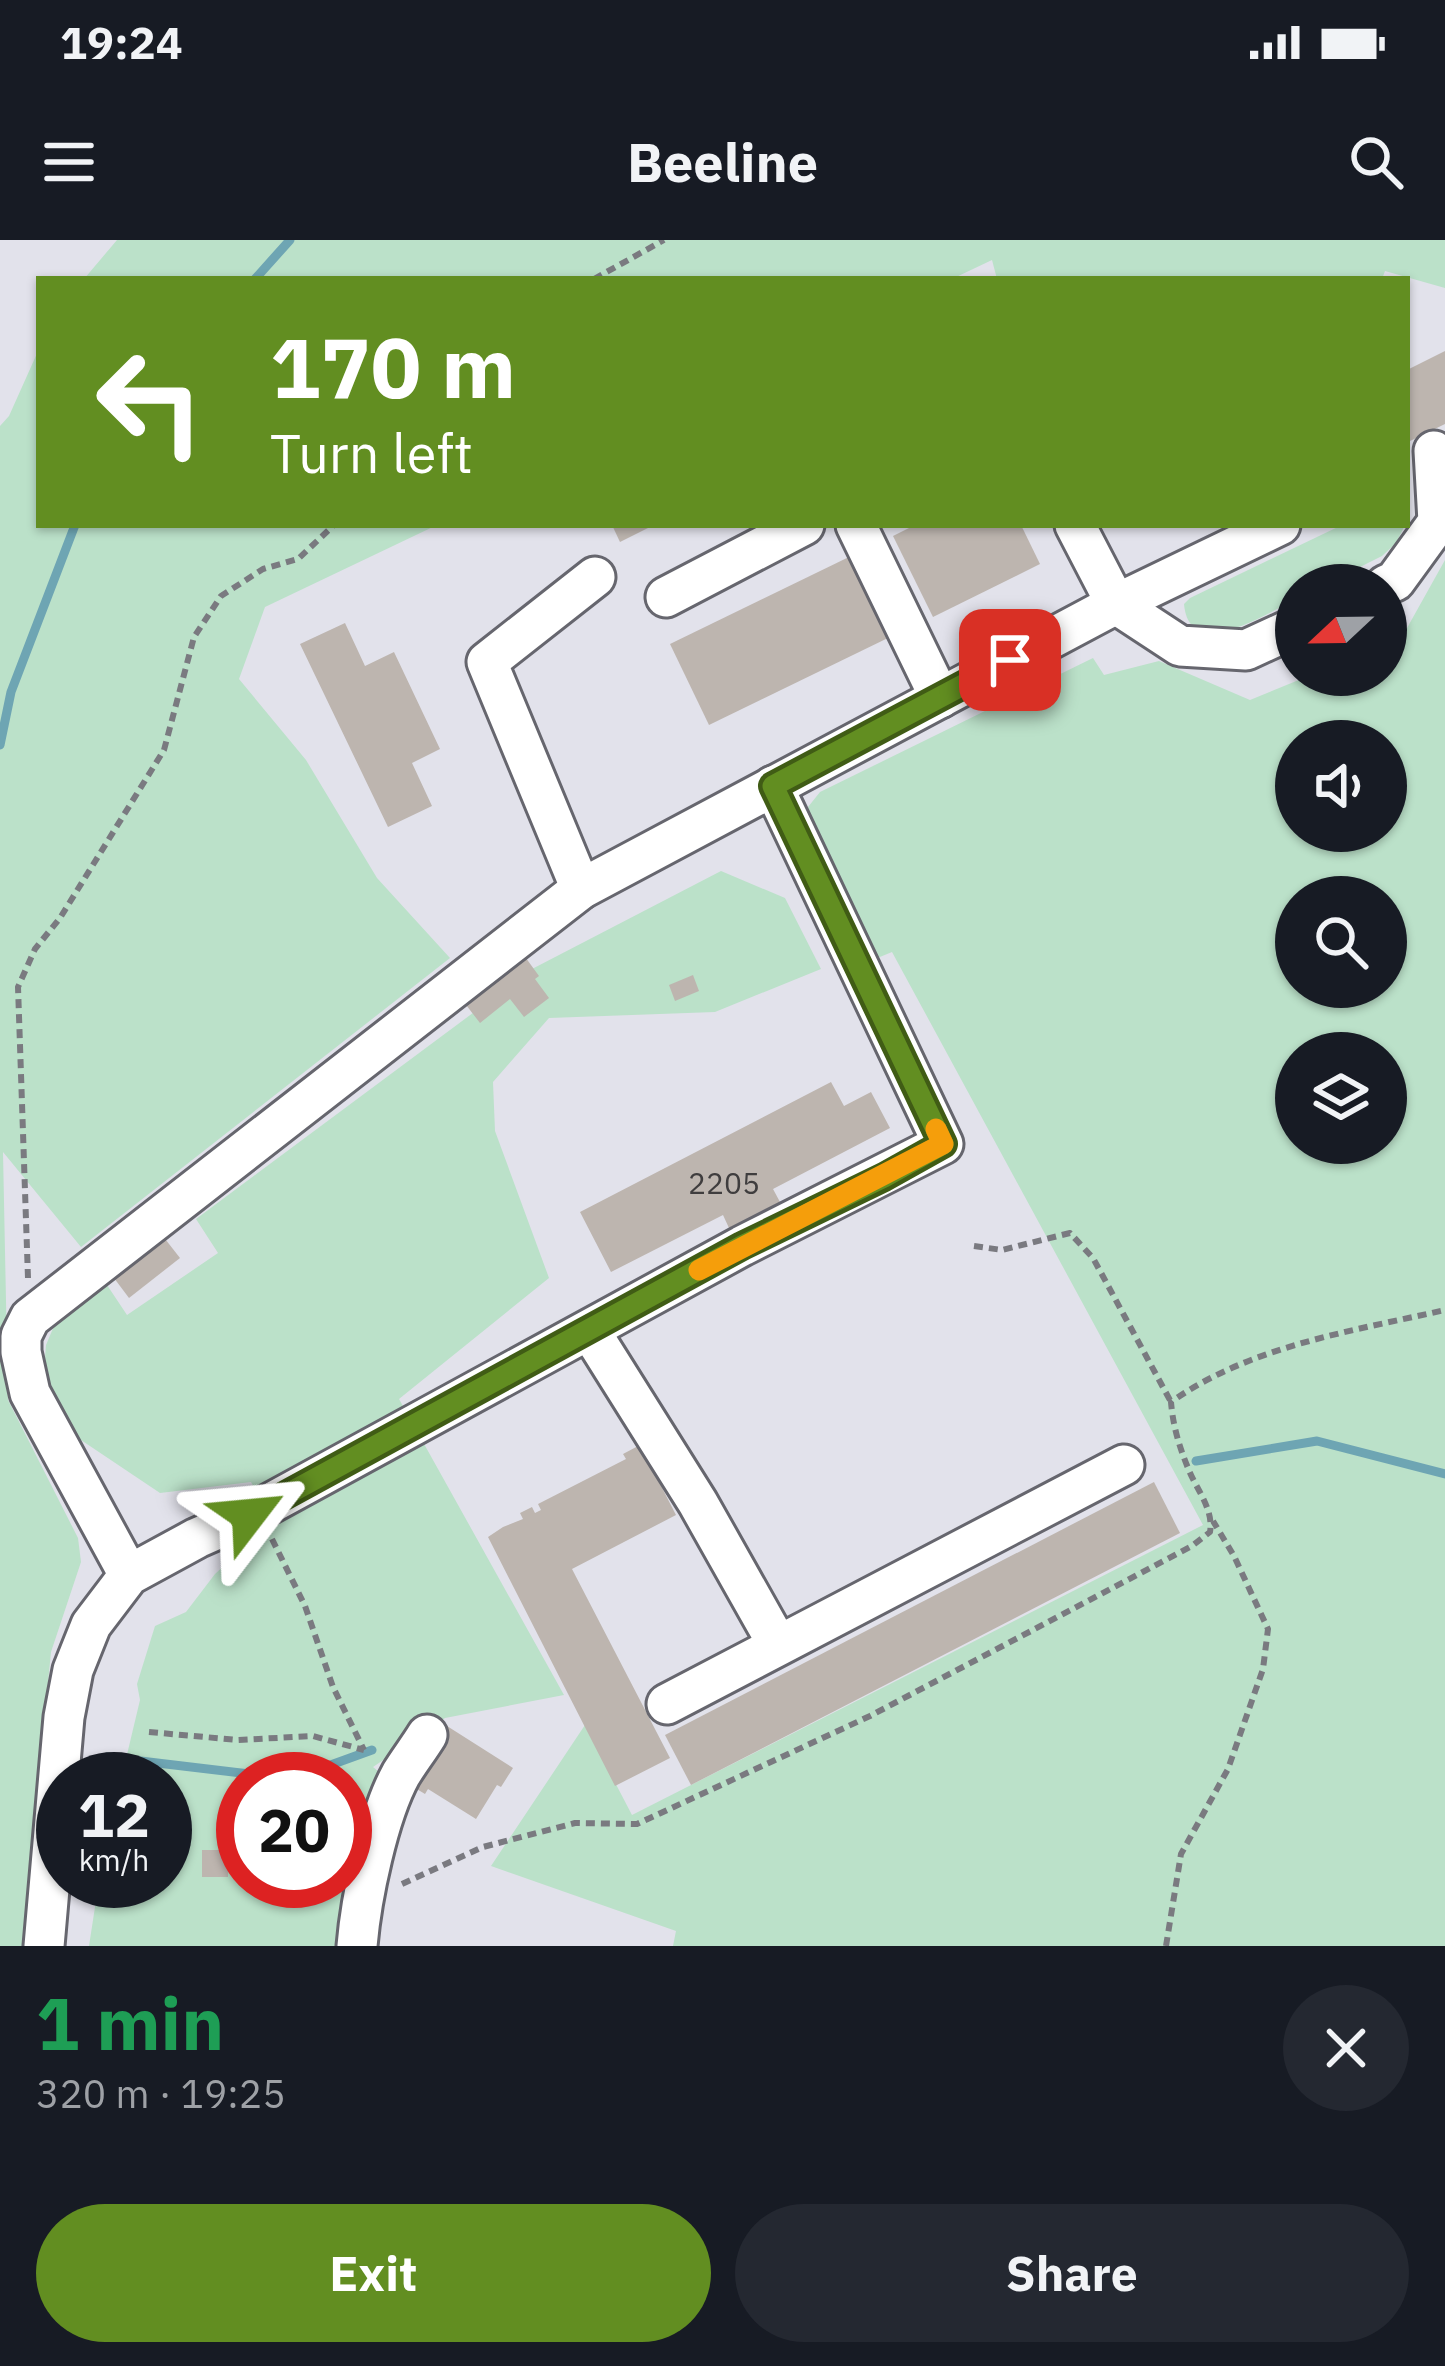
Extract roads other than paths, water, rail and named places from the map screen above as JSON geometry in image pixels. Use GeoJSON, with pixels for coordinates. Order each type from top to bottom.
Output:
{"type":"FeatureCollection","features":[{"type":"Feature","properties":{"kind":"lane"},"geometry":{"type":"LineString","coordinates":[[1407,565],[1438,522],[1429,453]]}},
{"type":"Feature","properties":{"kind":"lane"},"geometry":{"type":"LineString","coordinates":[[666,597],[798,528]]}},
{"type":"Feature","properties":{"kind":"lane"},"geometry":{"type":"LineString","coordinates":[[857,528],[940,698]]}},
{"type":"Feature","properties":{"kind":"lane"},"geometry":{"type":"LineString","coordinates":[[1077,528],[1116,604],[1180,646],[1246,650],[1275,637]]}},
{"type":"Feature","properties":{"kind":"lane"},"geometry":{"type":"LineString","coordinates":[[129,1575],[30,1393],[21,1352],[30,1318],[580,889],[1244,535]]}},
{"type":"Feature","properties":{"kind":"lane"},"geometry":{"type":"LineString","coordinates":[[580,889],[488,662],[595,577]]}},
{"type":"Feature","properties":{"kind":"lane"},"geometry":{"type":"LineString","coordinates":[[44,1946],[64,1717],[74,1670],[91,1625],[129,1575],[249,1515],[742,1246],[943,1144],[773,786]]}},
{"type":"Feature","properties":{"kind":"lane"},"geometry":{"type":"LineString","coordinates":[[590,1330],[698,1503],[778,1645]]}},
{"type":"Feature","properties":{"kind":"lane"},"geometry":{"type":"LineString","coordinates":[[667,1704],[1124,1465]]}},
{"type":"Feature","properties":{"kind":"lane"},"geometry":{"type":"LineString","coordinates":[[357,1946],[360,1904],[399,1778],[428,1736]]}},
{"type":"Feature","properties":{"kind":"waterway"},"geometry":{"type":"LineString","coordinates":[[258,276],[290,240]]}},
{"type":"Feature","properties":{"kind":"waterway"},"geometry":{"type":"LineString","coordinates":[[0,745],[11,692],[74,528]]}},
{"type":"Feature","properties":{"kind":"waterway"},"geometry":{"type":"LineString","coordinates":[[1196,1461],[1317,1441],[1445,1474]]}},
{"type":"Feature","properties":{"kind":"waterway"},"geometry":{"type":"LineString","coordinates":[[192,1767],[292,1779],[372,1750]]}}]}
